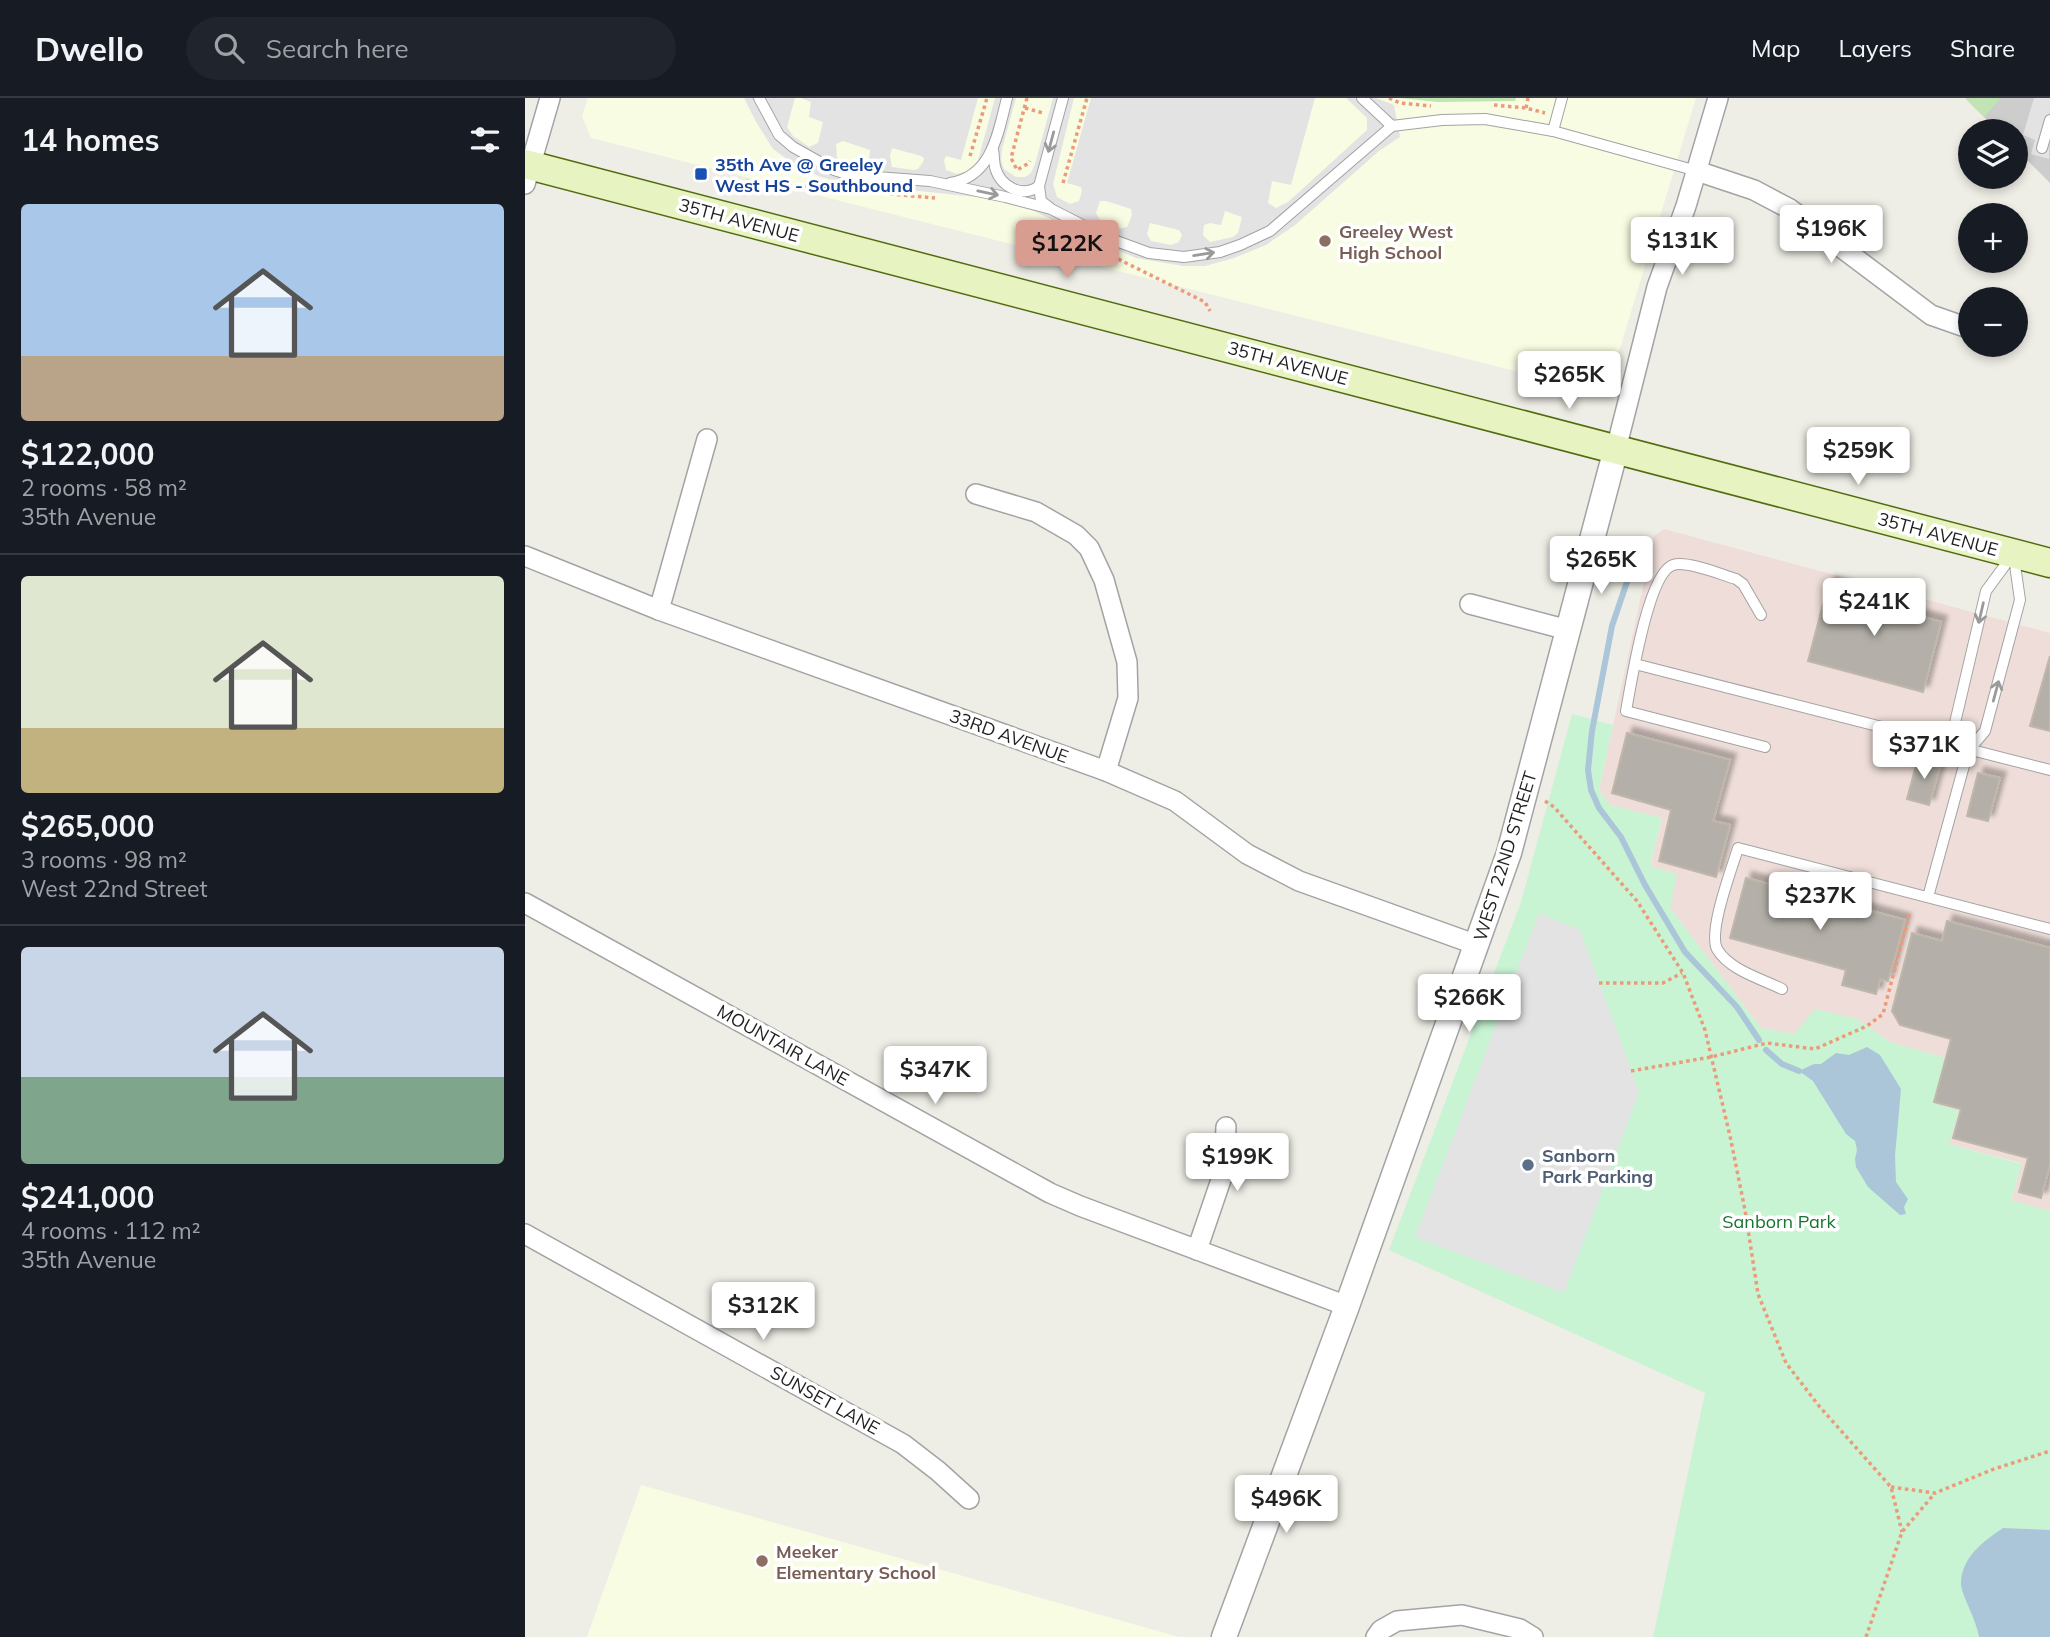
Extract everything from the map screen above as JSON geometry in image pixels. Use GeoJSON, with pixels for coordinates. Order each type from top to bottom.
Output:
{"type":"FeatureCollection","features":[{"type":"Feature","properties":{"kind":"main road","name":"35TH AVENUE"},"geometry":{"type":"LineString","coordinates":[[527,171],[1616,449],[2050,563]]}},
{"type":"Feature","properties":{"kind":"street"},"geometry":{"type":"LineString","coordinates":[[527,171],[550,98]]}},
{"type":"Feature","properties":{"kind":"street","name":"WEST 22ND STREET"},"geometry":{"type":"LineString","coordinates":[[1224,1637],[1347,1306],[1509,853],[1657,287],[1719,98]]}},
{"type":"Feature","properties":{"kind":"street"},"geometry":{"type":"LineString","coordinates":[[1697,171],[1754,190],[1790,209],[1931,314],[1958,324]]}},
{"type":"Feature","properties":{"kind":"street"},"geometry":{"type":"LineString","coordinates":[[659,610],[707,439]]}},
{"type":"Feature","properties":{"kind":"street"},"geometry":{"type":"LineString","coordinates":[[976,494],[1036,512],[1076,535],[1089,548],[1094,558],[1104,580],[1127,662],[1128,698],[1106,771]]}},
{"type":"Feature","properties":{"kind":"street","name":"33RD AVENUE"},"geometry":{"type":"LineString","coordinates":[[525,556],[659,610],[1106,771],[1175,801],[1247,854],[1299,881],[1477,945]]}},
{"type":"Feature","properties":{"kind":"street"},"geometry":{"type":"LineString","coordinates":[[1470,604],[1568,630]]}},
{"type":"Feature","properties":{"kind":"street","name":"MOUNTAIR LANE"},"geometry":{"type":"LineString","coordinates":[[525,903],[1051,1193],[1347,1306]]}},
{"type":"Feature","properties":{"kind":"street"},"geometry":{"type":"LineString","coordinates":[[1197,1250],[1224,1171],[1226,1127]]}},
{"type":"Feature","properties":{"kind":"street","name":"SUNSET LANE"},"geometry":{"type":"LineString","coordinates":[[525,1234],[903,1444],[969,1499]]}},
{"type":"Feature","properties":{"kind":"street"},"geometry":{"type":"LineString","coordinates":[[1376,1637],[1381,1630],[1397,1622],[1462,1615],[1520,1629],[1533,1637]]}},
{"type":"Feature","properties":{"kind":"lane"},"geometry":{"type":"LineString","coordinates":[[759,98],[779,135],[793,147],[834,170],[850,175],[946,184],[1051,209]]}},
{"type":"Feature","properties":{"kind":"lane"},"geometry":{"type":"LineString","coordinates":[[1007,98],[993,150],[995,168],[1003,183],[1017,191],[1027,192],[1039,186]]}},
{"type":"Feature","properties":{"kind":"lane"},"geometry":{"type":"LineString","coordinates":[[1063,98],[1039,186],[1041,201],[1051,209],[1108,238],[1149,253],[1188,257],[1240,245],[1270,231],[1392,126],[1442,120],[1485,119],[1553,131],[1697,171]]}},
{"type":"Feature","properties":{"kind":"lane"},"geometry":{"type":"LineString","coordinates":[[1362,98],[1392,126]]}},
{"type":"Feature","properties":{"kind":"lane"},"geometry":{"type":"LineString","coordinates":[[1553,131],[1562,98]]}},
{"type":"Feature","properties":{"kind":"lane"},"geometry":{"type":"LineString","coordinates":[[2042,148],[2050,120]]}},
{"type":"Feature","properties":{"kind":"lane"},"geometry":{"type":"LineString","coordinates":[[946,184],[973,176],[993,150]]}},
{"type":"Feature","properties":{"kind":"lane"},"geometry":{"type":"LineString","coordinates":[[1968,751],[1954,727],[1986,591],[2014,554]]}},
{"type":"Feature","properties":{"kind":"lane"},"geometry":{"type":"LineString","coordinates":[[1927,897],[1968,751],[1986,731],[2020,600],[2014,554]]}},
{"type":"Feature","properties":{"kind":"lane"},"geometry":{"type":"LineString","coordinates":[[1761,615],[1743,584],[1736,579],[1685,564],[1674,565],[1663,571],[1648,610],[1626,711],[1765,747]]}},
{"type":"Feature","properties":{"kind":"lane"},"geometry":{"type":"LineString","coordinates":[[1635,664],[2050,770]]}},
{"type":"Feature","properties":{"kind":"lane"},"geometry":{"type":"LineString","coordinates":[[1782,989],[1725,959],[1714,940],[1723,897],[1738,848],[2050,929]]}},
{"type":"Feature","properties":{"kind":"path"},"geometry":{"type":"LineString","coordinates":[[969,159],[987,98]]}},
{"type":"Feature","properties":{"kind":"path"},"geometry":{"type":"LineString","coordinates":[[1017,170],[1010,158],[1027,98]]}},
{"type":"Feature","properties":{"kind":"path"},"geometry":{"type":"LineString","coordinates":[[1063,183],[1087,98]]}},
{"type":"Feature","properties":{"kind":"path"},"geometry":{"type":"LineString","coordinates":[[1526,108],[1528,98]]}},
{"type":"Feature","properties":{"kind":"path"},"geometry":{"type":"LineString","coordinates":[[1024,108],[1043,113]]}},
{"type":"Feature","properties":{"kind":"path"},"geometry":{"type":"LineString","coordinates":[[740,184],[746,180],[853,191]]}},
{"type":"Feature","properties":{"kind":"path"},"geometry":{"type":"LineString","coordinates":[[878,193],[939,198]]}},
{"type":"Feature","properties":{"kind":"path"},"geometry":{"type":"LineString","coordinates":[[1107,254],[1205,302],[1210,311]]}},
{"type":"Feature","properties":{"kind":"path"},"geometry":{"type":"LineString","coordinates":[[1545,801],[1554,807],[1637,901],[1683,973],[1705,1030],[1745,1210],[1758,1294],[1786,1363],[1819,1406],[1891,1487],[1902,1532]]}},
{"type":"Feature","properties":{"kind":"path"},"geometry":{"type":"LineString","coordinates":[[1631,1071],[1767,1043],[1815,1049],[1867,1026],[1883,1014],[1910,911]]}},
{"type":"Feature","properties":{"kind":"path"},"geometry":{"type":"LineString","coordinates":[[1599,983],[1663,983],[1683,973]]}},
{"type":"Feature","properties":{"kind":"path"},"geometry":{"type":"LineString","coordinates":[[1866,1637],[1902,1532],[1935,1493],[1994,1469],[2050,1451]]}},
{"type":"Feature","properties":{"kind":"path"},"geometry":{"type":"LineString","coordinates":[[1891,1487],[1935,1493]]}},
{"type":"Feature","properties":{"kind":"shaded area","name":"Greeley West High School"},"geometry":{"type":"Polygon","coordinates":[[[588,98],[1696,98],[1606,394],[591,138],[582,116],[588,98]]]}},
{"type":"Feature","properties":{"kind":"shaded area"},"geometry":{"type":"Polygon","coordinates":[[[744,98],[795,98],[787,127],[793,136],[809,147],[818,143],[823,122],[809,117],[811,102],[801,98],[978,98],[961,160],[946,156],[944,160],[946,170],[957,174],[977,164],[995,98],[1016,98],[1001,160],[1004,169],[1016,177],[1025,177],[1031,173],[1035,164],[1053,98],[1074,98],[1053,184],[1057,197],[1070,204],[1079,201],[1082,191],[1081,187],[1067,183],[1091,98],[1315,98],[1291,185],[1272,181],[1268,203],[1276,208],[1288,202],[1367,130],[1367,118],[1346,98],[1376,98],[1394,105],[1400,137],[1379,151],[1295,225],[1266,245],[1205,266],[1183,266],[1136,258],[1026,207],[1005,200],[843,183],[821,177],[795,165],[773,149],[744,98]],[[843,141],[836,144],[837,158],[846,163],[859,165],[869,161],[870,150],[843,141]],[[892,148],[892,167],[914,170],[918,169],[924,158],[892,148]],[[1100,201],[1096,213],[1100,220],[1117,229],[1127,227],[1132,215],[1131,209],[1106,201],[1100,201]],[[1225,211],[1221,225],[1204,225],[1203,235],[1210,242],[1233,237],[1238,233],[1242,217],[1225,211]],[[1150,223],[1147,234],[1151,241],[1171,245],[1179,242],[1182,235],[1179,230],[1150,223]]]}},
{"type":"Feature","properties":{"kind":"shaded area"},"geometry":{"type":"Polygon","coordinates":[[[1965,98],[2050,98],[2050,183],[2028,161],[2028,119],[1986,119],[1965,98]]]}},
{"type":"Feature","properties":{"kind":"shaded area"},"geometry":{"type":"Polygon","coordinates":[[[2034,98],[2050,98],[2049,159],[2031,154],[2035,140],[2028,137],[2028,119],[2034,98]]]}},
{"type":"Feature","properties":{"kind":"shaded area"},"geometry":{"type":"Polygon","coordinates":[[[1664,529],[2050,633],[2050,1211],[2011,1201],[2021,1163],[1949,1144],[1933,1103],[1945,1058],[1890,1042],[1857,1019],[1794,1034],[1761,1028],[1670,908],[1650,867],[1662,819],[1610,805],[1599,790],[1654,536],[1664,529]]]}},
{"type":"Feature","properties":{"kind":"shaded area","name":"Sanborn Park Parking"},"geometry":{"type":"Polygon","coordinates":[[[1539,913],[1580,930],[1639,1092],[1564,1293],[1415,1237],[1539,913]]]}},
{"type":"Feature","properties":{"kind":"shaded area","name":"Meeker Elementary School"},"geometry":{"type":"Polygon","coordinates":[[[641,1485],[1179,1637],[587,1637],[641,1485]]]}},
{"type":"Feature","properties":{"kind":"green space"},"geometry":{"type":"Polygon","coordinates":[[[1400,98],[1516,98],[1515,101],[1438,102],[1400,98]]]}},
{"type":"Feature","properties":{"kind":"green space"},"geometry":{"type":"Polygon","coordinates":[[[1965,98],[2001,98],[1984,117],[1965,98]]]}},
{"type":"Feature","properties":{"kind":"green space","name":"Sanborn Park"},"geometry":{"type":"Polygon","coordinates":[[[1572,714],[1613,725],[1599,790],[1610,805],[1662,818],[1650,866],[1677,874],[1670,908],[1761,1028],[1794,1034],[1815,1009],[1857,1019],[1890,1042],[1945,1058],[1933,1103],[1959,1111],[1949,1144],[2022,1164],[2011,1200],[2050,1211],[2050,1637],[1653,1637],[1705,1393],[1389,1250],[1521,902],[1572,714]]]}},
{"type":"Feature","properties":{"kind":"water"},"geometry":{"type":"Polygon","coordinates":[[[1867,1047],[1880,1055],[1901,1089],[1895,1156],[1896,1182],[1908,1199],[1904,1207],[1906,1214],[1900,1215],[1868,1187],[1856,1167],[1855,1141],[1846,1134],[1813,1081],[1799,1071],[1814,1064],[1821,1064],[1836,1053],[1849,1055],[1867,1047]]]}},
{"type":"Feature","properties":{"kind":"water"},"geometry":{"type":"Polygon","coordinates":[[[2003,1528],[2050,1530],[2050,1637],[1979,1637],[1962,1588],[1962,1574],[1975,1551],[2003,1528]]]}},
{"type":"Feature","properties":{"kind":"building"},"geometry":{"type":"Polygon","coordinates":[[[1829,582],[1906,602],[1904,612],[1941,622],[1923,692],[1808,661],[1829,582]]]}},
{"type":"Feature","properties":{"kind":"building"},"geometry":{"type":"Polygon","coordinates":[[[2050,656],[2050,731],[2030,726],[2050,656]]]}},
{"type":"Feature","properties":{"kind":"building"},"geometry":{"type":"Polygon","coordinates":[[[1627,733],[1730,760],[1713,821],[1730,825],[1716,877],[1659,861],[1671,810],[1612,793],[1627,733]]]}},
{"type":"Feature","properties":{"kind":"building"},"geometry":{"type":"Polygon","coordinates":[[[1918,758],[1941,763],[1929,805],[1907,799],[1918,758]]]}},
{"type":"Feature","properties":{"kind":"building"},"geometry":{"type":"Polygon","coordinates":[[[1978,773],[2000,778],[1988,821],[1967,816],[1978,773]]]}},
{"type":"Feature","properties":{"kind":"building"},"geometry":{"type":"Polygon","coordinates":[[[1746,878],[1905,920],[1888,981],[1880,979],[1876,994],[1842,985],[1846,970],[1730,938],[1746,878]]]}},
{"type":"Feature","properties":{"kind":"building"},"geometry":{"type":"Polygon","coordinates":[[[1947,921],[2050,948],[2050,1164],[2041,1198],[2019,1192],[2028,1158],[1953,1138],[1961,1109],[1934,1102],[1951,1039],[1900,1025],[1892,1011],[1912,933],[1942,941],[1947,921]]]}},
{"type":"Feature","properties":{"kind":"waterway"},"geometry":{"type":"LineString","coordinates":[[1632,567],[1612,626],[1592,731],[1588,770],[1591,790],[1599,808],[1621,837],[1645,885],[1685,952],[1737,1007],[1759,1040]]}},
{"type":"Feature","properties":{"kind":"waterway"},"geometry":{"type":"LineString","coordinates":[[1766,1050],[1782,1064],[1799,1071]]}},
{"type":"Feature","properties":{"kind":"place","name":"35th Ave @ Greeley West HS - Southbound"},"geometry":{"type":"Point","coordinates":[701,174]}},
{"type":"Feature","properties":{"kind":"place","name":"Greeley West High School"},"geometry":{"type":"Point","coordinates":[1325,241]}},
{"type":"Feature","properties":{"kind":"place","name":"Sanborn Park Parking"},"geometry":{"type":"Point","coordinates":[1528,1165]}},
{"type":"Feature","properties":{"kind":"place","name":"Meeker Elementary School"},"geometry":{"type":"Point","coordinates":[762,1561]}}]}
